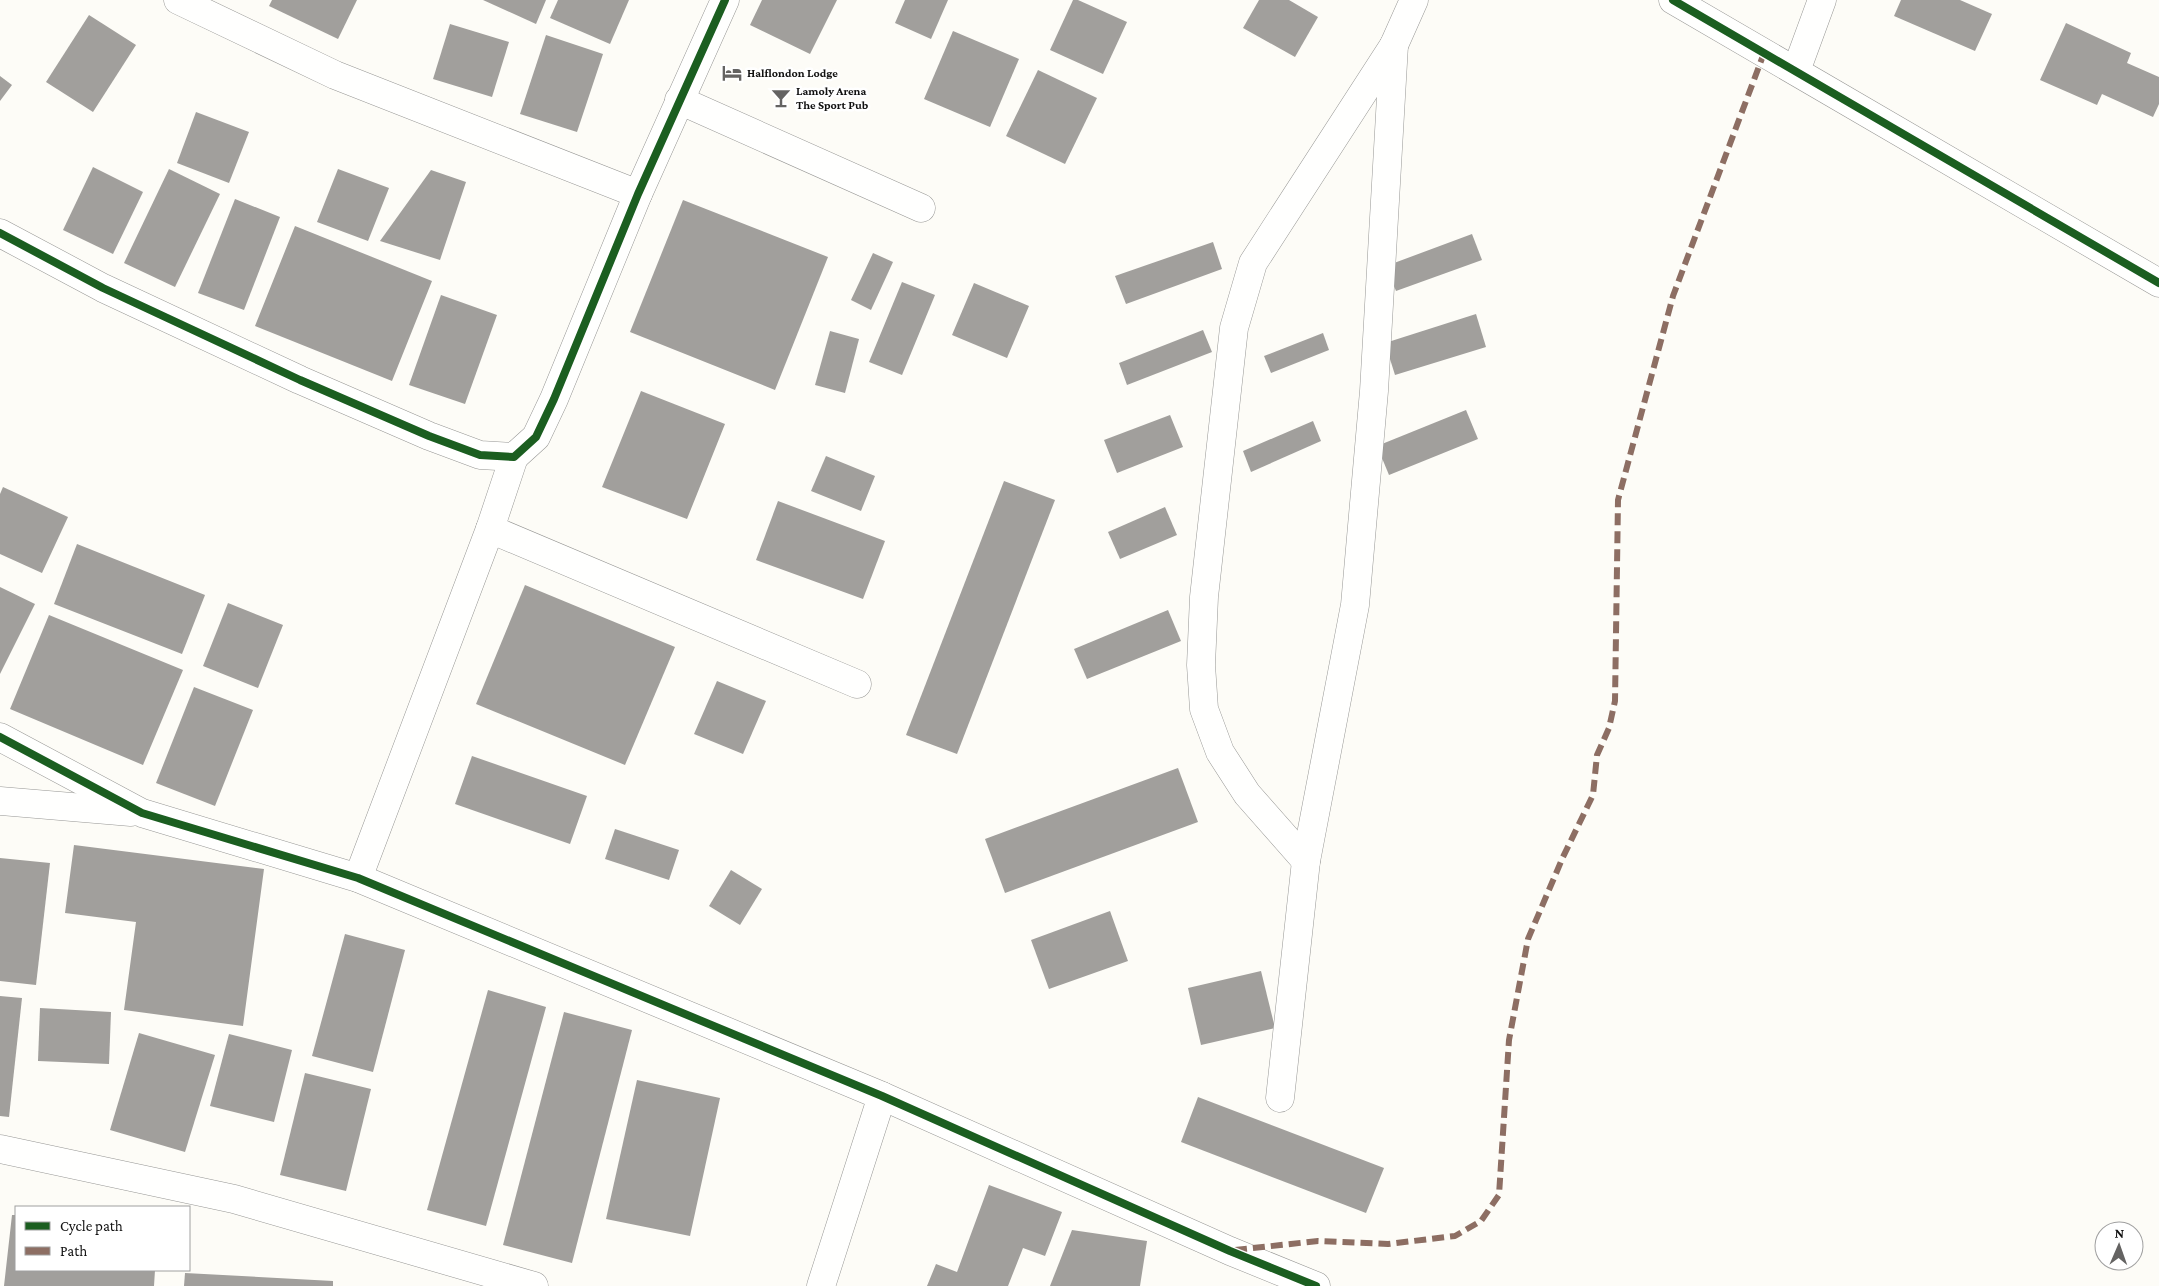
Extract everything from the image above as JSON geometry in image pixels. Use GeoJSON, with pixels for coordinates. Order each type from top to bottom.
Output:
{"type":"FeatureCollection","features":[{"type":"Feature","properties":{"kind":"street"},"geometry":{"type":"LineString","coordinates":[[178,0],[335,75],[638,194]]}},
{"type":"Feature","properties":{"kind":"street"},"geometry":{"type":"LineString","coordinates":[[358,878],[490,529],[514,457],[536,437],[554,399],[638,194],[725,0]]}},
{"type":"Feature","properties":{"kind":"street"},"geometry":{"type":"LineString","coordinates":[[1306,861],[1247,794],[1220,752],[1204,709],[1201,665],[1204,597],[1234,328],[1253,263],[1394,45],[1414,0]]}},
{"type":"Feature","properties":{"kind":"street"},"geometry":{"type":"LineString","coordinates":[[1673,0],[2159,283]]}},
{"type":"Feature","properties":{"kind":"street"},"geometry":{"type":"LineString","coordinates":[[1796,71],[1822,0]]}},
{"type":"Feature","properties":{"kind":"street"},"geometry":{"type":"LineString","coordinates":[[1280,1098],[1306,861],[1355,605],[1374,391],[1394,45]]}},
{"type":"Feature","properties":{"kind":"street"},"geometry":{"type":"LineString","coordinates":[[679,100],[920,208]]}},
{"type":"Feature","properties":{"kind":"street"},"geometry":{"type":"LineString","coordinates":[[0,233],[103,288],[300,380],[429,436],[480,455],[514,457]]}},
{"type":"Feature","properties":{"kind":"street"},"geometry":{"type":"LineString","coordinates":[[490,529],[856,684]]}},
{"type":"Feature","properties":{"kind":"street"},"geometry":{"type":"LineString","coordinates":[[0,737],[142,813],[358,878],[882,1096],[1221,1247],[1316,1286]]}},
{"type":"Feature","properties":{"kind":"street"},"geometry":{"type":"LineString","coordinates":[[0,801],[142,813]]}},
{"type":"Feature","properties":{"kind":"street"},"geometry":{"type":"LineString","coordinates":[[821,1286],[882,1096]]}},
{"type":"Feature","properties":{"kind":"street"},"geometry":{"type":"LineString","coordinates":[[0,1149],[234,1199],[534,1286]]}},
{"type":"Feature","properties":{"kind":"building"},"geometry":{"type":"Polygon","coordinates":[[[272,0],[357,0],[338,39],[269,6],[272,0]]]}},
{"type":"Feature","properties":{"kind":"building"},"geometry":{"type":"Polygon","coordinates":[[[483,0],[546,0],[536,24],[483,0]]]}},
{"type":"Feature","properties":{"kind":"building"},"geometry":{"type":"Polygon","coordinates":[[[558,0],[629,0],[610,44],[550,18],[558,0]]]}},
{"type":"Feature","properties":{"kind":"building"},"geometry":{"type":"Polygon","coordinates":[[[762,0],[837,0],[810,54],[750,25],[762,0]]]}},
{"type":"Feature","properties":{"kind":"building"},"geometry":{"type":"Polygon","coordinates":[[[905,0],[948,0],[931,39],[895,23],[905,0]]]}},
{"type":"Feature","properties":{"kind":"building"},"geometry":{"type":"Polygon","coordinates":[[[1073,0],[1078,0],[1127,22],[1103,74],[1050,50],[1073,0]]]}},
{"type":"Feature","properties":{"kind":"building"},"geometry":{"type":"Polygon","coordinates":[[[1259,0],[1289,0],[1318,17],[1295,57],[1243,28],[1259,0]]]}},
{"type":"Feature","properties":{"kind":"building"},"geometry":{"type":"Polygon","coordinates":[[[1901,0],[1960,0],[1992,14],[1975,51],[1894,16],[1901,0]]]}},
{"type":"Feature","properties":{"kind":"building"},"geometry":{"type":"Polygon","coordinates":[[[89,15],[136,45],[93,112],[46,82],[89,15]]]}},
{"type":"Feature","properties":{"kind":"building"},"geometry":{"type":"Polygon","coordinates":[[[2066,23],[2131,53],[2127,63],[2159,77],[2159,104],[2153,117],[2102,94],[2097,105],[2040,80],[2066,23]]]}},
{"type":"Feature","properties":{"kind":"building"},"geometry":{"type":"Polygon","coordinates":[[[450,24],[509,42],[492,97],[433,79],[450,24]]]}},
{"type":"Feature","properties":{"kind":"building"},"geometry":{"type":"Polygon","coordinates":[[[953,31],[1019,59],[990,127],[924,99],[953,31]]]}},
{"type":"Feature","properties":{"kind":"building"},"geometry":{"type":"Polygon","coordinates":[[[546,35],[603,54],[577,132],[520,114],[546,35]]]}},
{"type":"Feature","properties":{"kind":"building"},"geometry":{"type":"Polygon","coordinates":[[[1038,70],[1097,98],[1065,164],[1006,136],[1038,70]]]}},
{"type":"Feature","properties":{"kind":"building"},"geometry":{"type":"Polygon","coordinates":[[[0,76],[12,85],[0,101],[0,76]]]}},
{"type":"Feature","properties":{"kind":"building"},"geometry":{"type":"Polygon","coordinates":[[[196,112],[249,132],[229,183],[177,163],[196,112]]]}},
{"type":"Feature","properties":{"kind":"building"},"geometry":{"type":"Polygon","coordinates":[[[93,167],[143,192],[113,254],[63,230],[93,167]]]}},
{"type":"Feature","properties":{"kind":"building"},"geometry":{"type":"Polygon","coordinates":[[[169,169],[220,194],[175,287],[124,263],[169,169]]]}},
{"type":"Feature","properties":{"kind":"building"},"geometry":{"type":"Polygon","coordinates":[[[338,169],[389,188],[368,241],[317,222],[338,169]]]}},
{"type":"Feature","properties":{"kind":"building"},"geometry":{"type":"Polygon","coordinates":[[[431,170],[466,182],[440,260],[380,241],[431,170]]]}},
{"type":"Feature","properties":{"kind":"building"},"geometry":{"type":"Polygon","coordinates":[[[235,199],[280,217],[244,310],[198,293],[235,199]]]}},
{"type":"Feature","properties":{"kind":"building"},"geometry":{"type":"Polygon","coordinates":[[[683,200],[828,257],[775,390],[630,332],[683,200]]]}},
{"type":"Feature","properties":{"kind":"building"},"geometry":{"type":"Polygon","coordinates":[[[295,226],[432,281],[392,381],[255,326],[295,226]]]}},
{"type":"Feature","properties":{"kind":"building"},"geometry":{"type":"Polygon","coordinates":[[[1472,234],[1482,260],[1396,291],[1386,266],[1472,234]]]}},
{"type":"Feature","properties":{"kind":"building"},"geometry":{"type":"Polygon","coordinates":[[[1213,242],[1222,269],[1126,304],[1115,276],[1213,242]]]}},
{"type":"Feature","properties":{"kind":"building"},"geometry":{"type":"Polygon","coordinates":[[[873,253],[893,262],[871,310],[851,300],[873,253]]]}},
{"type":"Feature","properties":{"kind":"building"},"geometry":{"type":"Polygon","coordinates":[[[902,282],[935,295],[902,375],[869,362],[902,282]]]}},
{"type":"Feature","properties":{"kind":"building"},"geometry":{"type":"Polygon","coordinates":[[[974,283],[1029,306],[1007,358],[952,335],[974,283]]]}},
{"type":"Feature","properties":{"kind":"building"},"geometry":{"type":"Polygon","coordinates":[[[441,295],[497,315],[465,404],[409,385],[441,295]]]}},
{"type":"Feature","properties":{"kind":"building"},"geometry":{"type":"Polygon","coordinates":[[[1476,314],[1486,347],[1395,375],[1385,343],[1476,314]]]}},
{"type":"Feature","properties":{"kind":"building"},"geometry":{"type":"Polygon","coordinates":[[[1203,330],[1212,352],[1127,385],[1119,363],[1203,330]]]}},
{"type":"Feature","properties":{"kind":"building"},"geometry":{"type":"Polygon","coordinates":[[[830,331],[859,339],[845,393],[815,385],[830,331]]]}},
{"type":"Feature","properties":{"kind":"building"},"geometry":{"type":"Polygon","coordinates":[[[1323,333],[1329,350],[1271,373],[1264,356],[1323,333]]]}},
{"type":"Feature","properties":{"kind":"building"},"geometry":{"type":"Polygon","coordinates":[[[641,391],[725,424],[687,519],[602,487],[641,391]]]}},
{"type":"Feature","properties":{"kind":"building"},"geometry":{"type":"Polygon","coordinates":[[[1466,410],[1478,439],[1389,475],[1377,446],[1466,410]]]}},
{"type":"Feature","properties":{"kind":"building"},"geometry":{"type":"Polygon","coordinates":[[[1170,415],[1183,447],[1117,473],[1104,440],[1170,415]]]}},
{"type":"Feature","properties":{"kind":"building"},"geometry":{"type":"Polygon","coordinates":[[[1313,421],[1321,441],[1251,472],[1243,451],[1313,421]]]}},
{"type":"Feature","properties":{"kind":"building"},"geometry":{"type":"Polygon","coordinates":[[[826,456],[875,476],[861,511],[811,491],[826,456]]]}},
{"type":"Feature","properties":{"kind":"building"},"geometry":{"type":"Polygon","coordinates":[[[1004,481],[1055,500],[957,754],[906,735],[1004,481]]]}},
{"type":"Feature","properties":{"kind":"building"},"geometry":{"type":"Polygon","coordinates":[[[3,487],[68,517],[42,573],[0,554],[0,494],[3,487]]]}},
{"type":"Feature","properties":{"kind":"building"},"geometry":{"type":"Polygon","coordinates":[[[778,501],[885,541],[863,599],[756,560],[778,501]]]}},
{"type":"Feature","properties":{"kind":"building"},"geometry":{"type":"Polygon","coordinates":[[[1165,507],[1177,535],[1120,559],[1108,532],[1165,507]]]}},
{"type":"Feature","properties":{"kind":"building"},"geometry":{"type":"Polygon","coordinates":[[[77,544],[205,595],[182,654],[54,604],[77,544]]]}},
{"type":"Feature","properties":{"kind":"building"},"geometry":{"type":"Polygon","coordinates":[[[525,585],[675,647],[625,765],[476,704],[525,585]]]}},
{"type":"Feature","properties":{"kind":"building"},"geometry":{"type":"Polygon","coordinates":[[[0,587],[35,604],[0,674],[0,587]]]}},
{"type":"Feature","properties":{"kind":"building"},"geometry":{"type":"Polygon","coordinates":[[[228,603],[283,625],[258,688],[203,666],[228,603]]]}},
{"type":"Feature","properties":{"kind":"building"},"geometry":{"type":"Polygon","coordinates":[[[1168,610],[1181,641],[1087,679],[1074,649],[1168,610]]]}},
{"type":"Feature","properties":{"kind":"building"},"geometry":{"type":"Polygon","coordinates":[[[49,615],[183,670],[143,765],[10,709],[49,615]]]}},
{"type":"Feature","properties":{"kind":"building"},"geometry":{"type":"Polygon","coordinates":[[[717,681],[766,701],[743,754],[694,734],[717,681]]]}},
{"type":"Feature","properties":{"kind":"building"},"geometry":{"type":"Polygon","coordinates":[[[194,687],[253,710],[215,806],[156,783],[194,687]]]}},
{"type":"Feature","properties":{"kind":"building"},"geometry":{"type":"Polygon","coordinates":[[[472,756],[587,796],[570,844],[455,804],[472,756]]]}},
{"type":"Feature","properties":{"kind":"building"},"geometry":{"type":"Polygon","coordinates":[[[1178,768],[1198,822],[1005,893],[985,839],[1178,768]]]}},
{"type":"Feature","properties":{"kind":"building"},"geometry":{"type":"Polygon","coordinates":[[[615,829],[679,850],[669,880],[605,859],[615,829]]]}},
{"type":"Feature","properties":{"kind":"building"},"geometry":{"type":"Polygon","coordinates":[[[74,845],[264,869],[243,1026],[124,1010],[136,922],[65,913],[74,845]]]}},
{"type":"Feature","properties":{"kind":"building"},"geometry":{"type":"Polygon","coordinates":[[[0,858],[50,863],[36,985],[0,981],[0,858]]]}},
{"type":"Feature","properties":{"kind":"building"},"geometry":{"type":"Polygon","coordinates":[[[731,870],[762,889],[740,925],[709,906],[731,870]]]}},
{"type":"Feature","properties":{"kind":"building"},"geometry":{"type":"Polygon","coordinates":[[[1110,911],[1128,961],[1049,989],[1031,940],[1110,911]]]}},
{"type":"Feature","properties":{"kind":"building"},"geometry":{"type":"Polygon","coordinates":[[[345,934],[405,950],[373,1072],[312,1056],[345,934]]]}},
{"type":"Feature","properties":{"kind":"building"},"geometry":{"type":"Polygon","coordinates":[[[1261,971],[1275,1028],[1201,1045],[1188,988],[1261,971]]]}},
{"type":"Feature","properties":{"kind":"building"},"geometry":{"type":"Polygon","coordinates":[[[488,990],[546,1007],[486,1226],[427,1210],[488,990]]]}},
{"type":"Feature","properties":{"kind":"building"},"geometry":{"type":"Polygon","coordinates":[[[0,996],[22,998],[9,1117],[0,1116],[0,996]]]}},
{"type":"Feature","properties":{"kind":"building"},"geometry":{"type":"Polygon","coordinates":[[[40,1008],[111,1012],[109,1064],[38,1061],[40,1008]]]}},
{"type":"Feature","properties":{"kind":"building"},"geometry":{"type":"Polygon","coordinates":[[[564,1012],[632,1030],[572,1263],[503,1245],[564,1012]]]}},
{"type":"Feature","properties":{"kind":"building"},"geometry":{"type":"Polygon","coordinates":[[[139,1033],[215,1055],[185,1152],[110,1130],[139,1033]]]}},
{"type":"Feature","properties":{"kind":"building"},"geometry":{"type":"Polygon","coordinates":[[[229,1034],[292,1050],[274,1122],[210,1106],[229,1034]]]}},
{"type":"Feature","properties":{"kind":"building"},"geometry":{"type":"Polygon","coordinates":[[[305,1073],[371,1089],[346,1191],[280,1175],[305,1073]]]}},
{"type":"Feature","properties":{"kind":"building"},"geometry":{"type":"Polygon","coordinates":[[[637,1080],[720,1098],[690,1236],[606,1219],[637,1080]]]}},
{"type":"Feature","properties":{"kind":"building"},"geometry":{"type":"Polygon","coordinates":[[[1198,1097],[1384,1168],[1366,1213],[1181,1142],[1198,1097]]]}},
{"type":"Feature","properties":{"kind":"building"},"geometry":{"type":"Polygon","coordinates":[[[989,1185],[1062,1212],[1045,1256],[1023,1248],[1008,1286],[927,1286],[936,1264],[957,1272],[989,1185]]]}},
{"type":"Feature","properties":{"kind":"building"},"geometry":{"type":"Polygon","coordinates":[[[12,1215],[15,1215],[15,1271],[155,1271],[154,1286],[4,1286],[12,1215]]]}},
{"type":"Feature","properties":{"kind":"building"},"geometry":{"type":"Polygon","coordinates":[[[1072,1230],[1147,1241],[1140,1286],[1050,1286],[1072,1230]]]}},
{"type":"Feature","properties":{"kind":"building"},"geometry":{"type":"Polygon","coordinates":[[[185,1273],[333,1281],[333,1286],[184,1286],[185,1273]]]}},
{"type":"Feature","properties":{"kind":"marked path"},"geometry":{"type":"LineString","coordinates":[[1235,1250],[1318,1241],[1388,1244],[1455,1236],[1481,1221],[1499,1195],[1509,1040],[1528,939],[1563,857],[1593,795],[1597,755],[1609,728],[1615,701],[1618,500],[1673,296],[1764,53]]}},
{"type":"Feature","properties":{"kind":"cycle path"},"geometry":{"type":"LineString","coordinates":[[0,233],[103,288],[300,380],[429,436],[480,455],[514,457],[536,437],[554,399],[638,194],[725,0]]}},
{"type":"Feature","properties":{"kind":"cycle path"},"geometry":{"type":"LineString","coordinates":[[1673,0],[2159,283]]}},
{"type":"Feature","properties":{"kind":"cycle path"},"geometry":{"type":"LineString","coordinates":[[0,737],[142,813],[358,878],[882,1096],[1230,1251],[1316,1286]]}},
{"type":"Feature","properties":{"kind":"place","name":"Halflondon Lodge"},"geometry":{"type":"Point","coordinates":[732,73]}},
{"type":"Feature","properties":{"kind":"place","name":"Lamoly Arena The Sport Pub"},"geometry":{"type":"Point","coordinates":[781,98]}}]}
